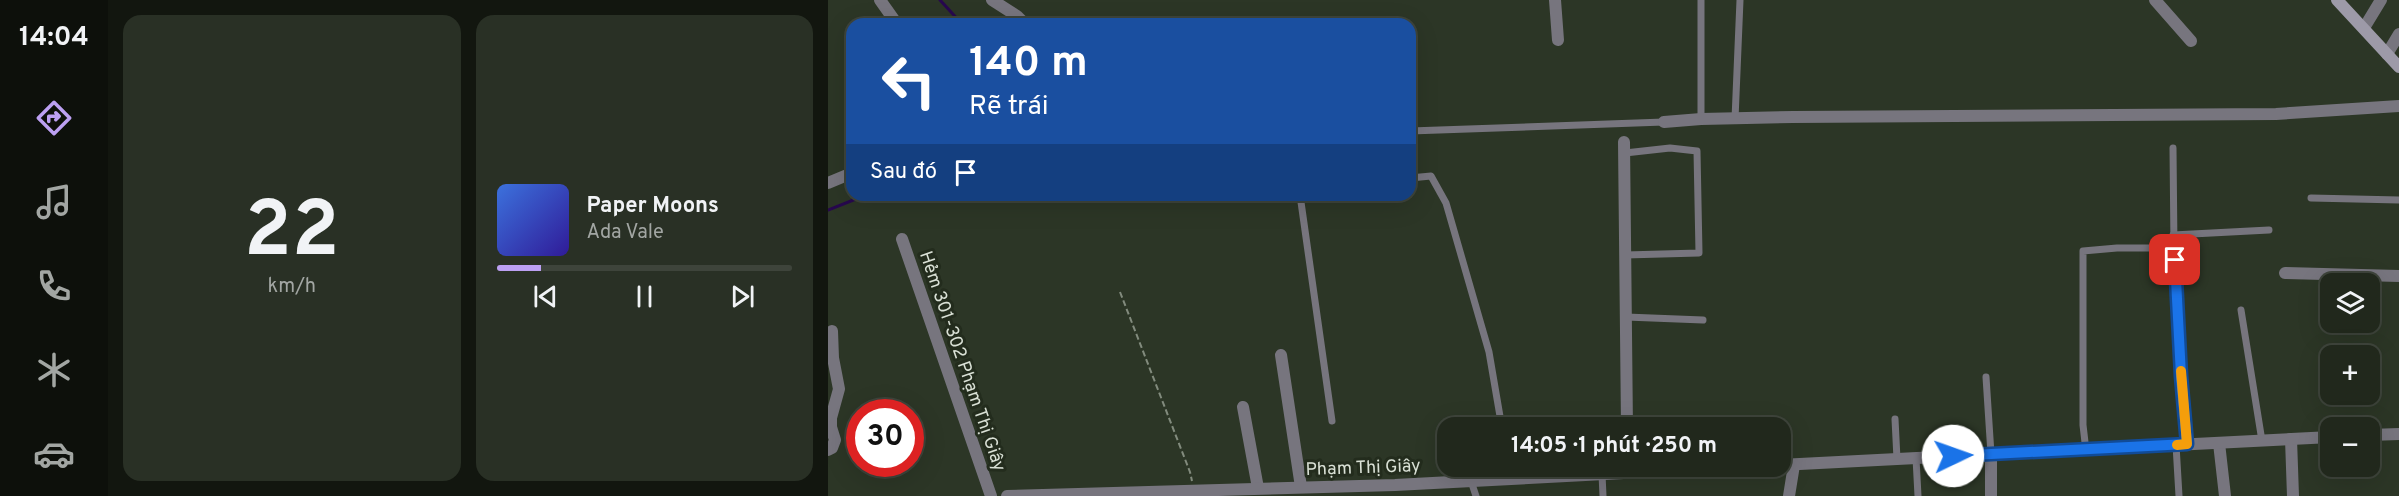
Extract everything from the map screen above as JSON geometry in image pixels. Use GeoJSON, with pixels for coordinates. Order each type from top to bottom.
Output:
{"type":"FeatureCollection","features":[{"type":"Feature","properties":{"kind":"street"},"geometry":{"type":"LineString","coordinates":[[880,0],[893,18]]}},
{"type":"Feature","properties":{"kind":"street"},"geometry":{"type":"LineString","coordinates":[[992,0],[1019,18]]}},
{"type":"Feature","properties":{"kind":"street"},"geometry":{"type":"LineString","coordinates":[[1555,0],[1558,40]]}},
{"type":"Feature","properties":{"kind":"street"},"geometry":{"type":"LineString","coordinates":[[2155,0],[2191,41]]}},
{"type":"Feature","properties":{"kind":"street"},"geometry":{"type":"LineString","coordinates":[[2337,0],[2399,67]]}},
{"type":"Feature","properties":{"kind":"street"},"geometry":{"type":"LineString","coordinates":[[2364,28],[2381,0]]}},
{"type":"Feature","properties":{"kind":"street"},"geometry":{"type":"LineString","coordinates":[[2387,54],[2399,34]]}},
{"type":"Feature","properties":{"kind":"street"},"geometry":{"type":"LineString","coordinates":[[1664,122],[1701,119],[2276,114],[2399,105]]}},
{"type":"Feature","properties":{"kind":"street"},"geometry":{"type":"LineString","coordinates":[[1624,148],[1627,417]]}},
{"type":"Feature","properties":{"kind":"street"},"geometry":{"type":"LineString","coordinates":[[828,183],[846,176]]}},
{"type":"Feature","properties":{"kind":"street","name":"Hẻm 301-302 Phạm Thị Giây"},"geometry":{"type":"LineString","coordinates":[[902,239],[991,496]]}},
{"type":"Feature","properties":{"kind":"street"},"geometry":{"type":"LineString","coordinates":[[2285,273],[2399,276]]}},
{"type":"Feature","properties":{"kind":"street"},"geometry":{"type":"LineString","coordinates":[[828,450],[832,448],[835,440],[831,418],[839,389],[833,358],[832,331]]}},
{"type":"Feature","properties":{"kind":"street"},"geometry":{"type":"LineString","coordinates":[[1281,355],[1301,487]]}},
{"type":"Feature","properties":{"kind":"street"},"geometry":{"type":"LineString","coordinates":[[1243,407],[1254,491]]}},
{"type":"Feature","properties":{"kind":"street"},"geometry":{"type":"LineString","coordinates":[[2380,435],[2399,434]]}},
{"type":"Feature","properties":{"kind":"street"},"geometry":{"type":"LineString","coordinates":[[1789,496],[1794,465],[2320,438]]}},
{"type":"Feature","properties":{"kind":"street"},"geometry":{"type":"LineString","coordinates":[[2291,439],[2293,496]]}},
{"type":"Feature","properties":{"kind":"street"},"geometry":{"type":"LineString","coordinates":[[2219,443],[2225,496]]}},
{"type":"Feature","properties":{"kind":"street"},"geometry":{"type":"LineString","coordinates":[[1991,454],[1991,496]]}},
{"type":"Feature","properties":{"kind":"street","name":"Phạm Thị Giây"},"geometry":{"type":"LineString","coordinates":[[1007,496],[1254,491],[1301,487],[1396,490],[1489,477]]}},
{"type":"Feature","properties":{"kind":"lane"},"geometry":{"type":"LineString","coordinates":[[1701,0],[1701,119]]}},
{"type":"Feature","properties":{"kind":"lane"},"geometry":{"type":"LineString","coordinates":[[1735,119],[1740,0]]}},
{"type":"Feature","properties":{"kind":"lane"},"geometry":{"type":"LineString","coordinates":[[1416,131],[1664,122]]}},
{"type":"Feature","properties":{"kind":"lane"},"geometry":{"type":"LineString","coordinates":[[1624,148],[1670,148],[1697,152],[1699,253],[1625,255]]}},
{"type":"Feature","properties":{"kind":"lane"},"geometry":{"type":"LineString","coordinates":[[2173,148],[2173,235],[2181,376],[2182,445],[2179,496]]}},
{"type":"Feature","properties":{"kind":"lane"},"geometry":{"type":"LineString","coordinates":[[1416,177],[1431,176],[1446,203],[1489,352],[1500,417]]}},
{"type":"Feature","properties":{"kind":"lane"},"geometry":{"type":"LineString","coordinates":[[2311,198],[2399,200]]}},
{"type":"Feature","properties":{"kind":"lane"},"geometry":{"type":"LineString","coordinates":[[1301,201],[1332,421]]}},
{"type":"Feature","properties":{"kind":"lane"},"geometry":{"type":"LineString","coordinates":[[2173,235],[2269,231]]}},
{"type":"Feature","properties":{"kind":"lane"},"geometry":{"type":"LineString","coordinates":[[2086,451],[2082,414],[2083,251],[2116,248],[2174,248]]}},
{"type":"Feature","properties":{"kind":"lane"},"geometry":{"type":"LineString","coordinates":[[2241,310],[2262,441]]}},
{"type":"Feature","properties":{"kind":"lane"},"geometry":{"type":"LineString","coordinates":[[1626,317],[1702,320]]}},
{"type":"Feature","properties":{"kind":"lane"},"geometry":{"type":"LineString","coordinates":[[1986,377],[1991,454]]}},
{"type":"Feature","properties":{"kind":"lane"},"geometry":{"type":"LineString","coordinates":[[1895,419],[1897,459]]}},
{"type":"Feature","properties":{"kind":"lane"},"geometry":{"type":"LineString","coordinates":[[1916,458],[1918,496]]}},
{"type":"Feature","properties":{"kind":"lane"},"geometry":{"type":"LineString","coordinates":[[1602,477],[1603,496]]}},
{"type":"Feature","properties":{"kind":"lane"},"geometry":{"type":"LineString","coordinates":[[1471,481],[1476,496]]}},
{"type":"Feature","properties":{"kind":"path"},"geometry":{"type":"LineString","coordinates":[[1120,292],[1198,492]]}},
{"type":"Feature","properties":{"kind":"waterway"},"geometry":{"type":"LineString","coordinates":[[940,0],[956,18]]}},
{"type":"Feature","properties":{"kind":"waterway"},"geometry":{"type":"LineString","coordinates":[[828,210],[851,201]]}},
{"type":"Feature","properties":{"kind":"slow traffic"},"geometry":{"type":"LineString","coordinates":[[2177,445],[2187,444],[2181,371]]}},
{"type":"Feature","properties":{"kind":"route"},"geometry":{"type":"LineString","coordinates":[[1953,456],[2086,451],[2187,444],[2175,260]]}}]}
